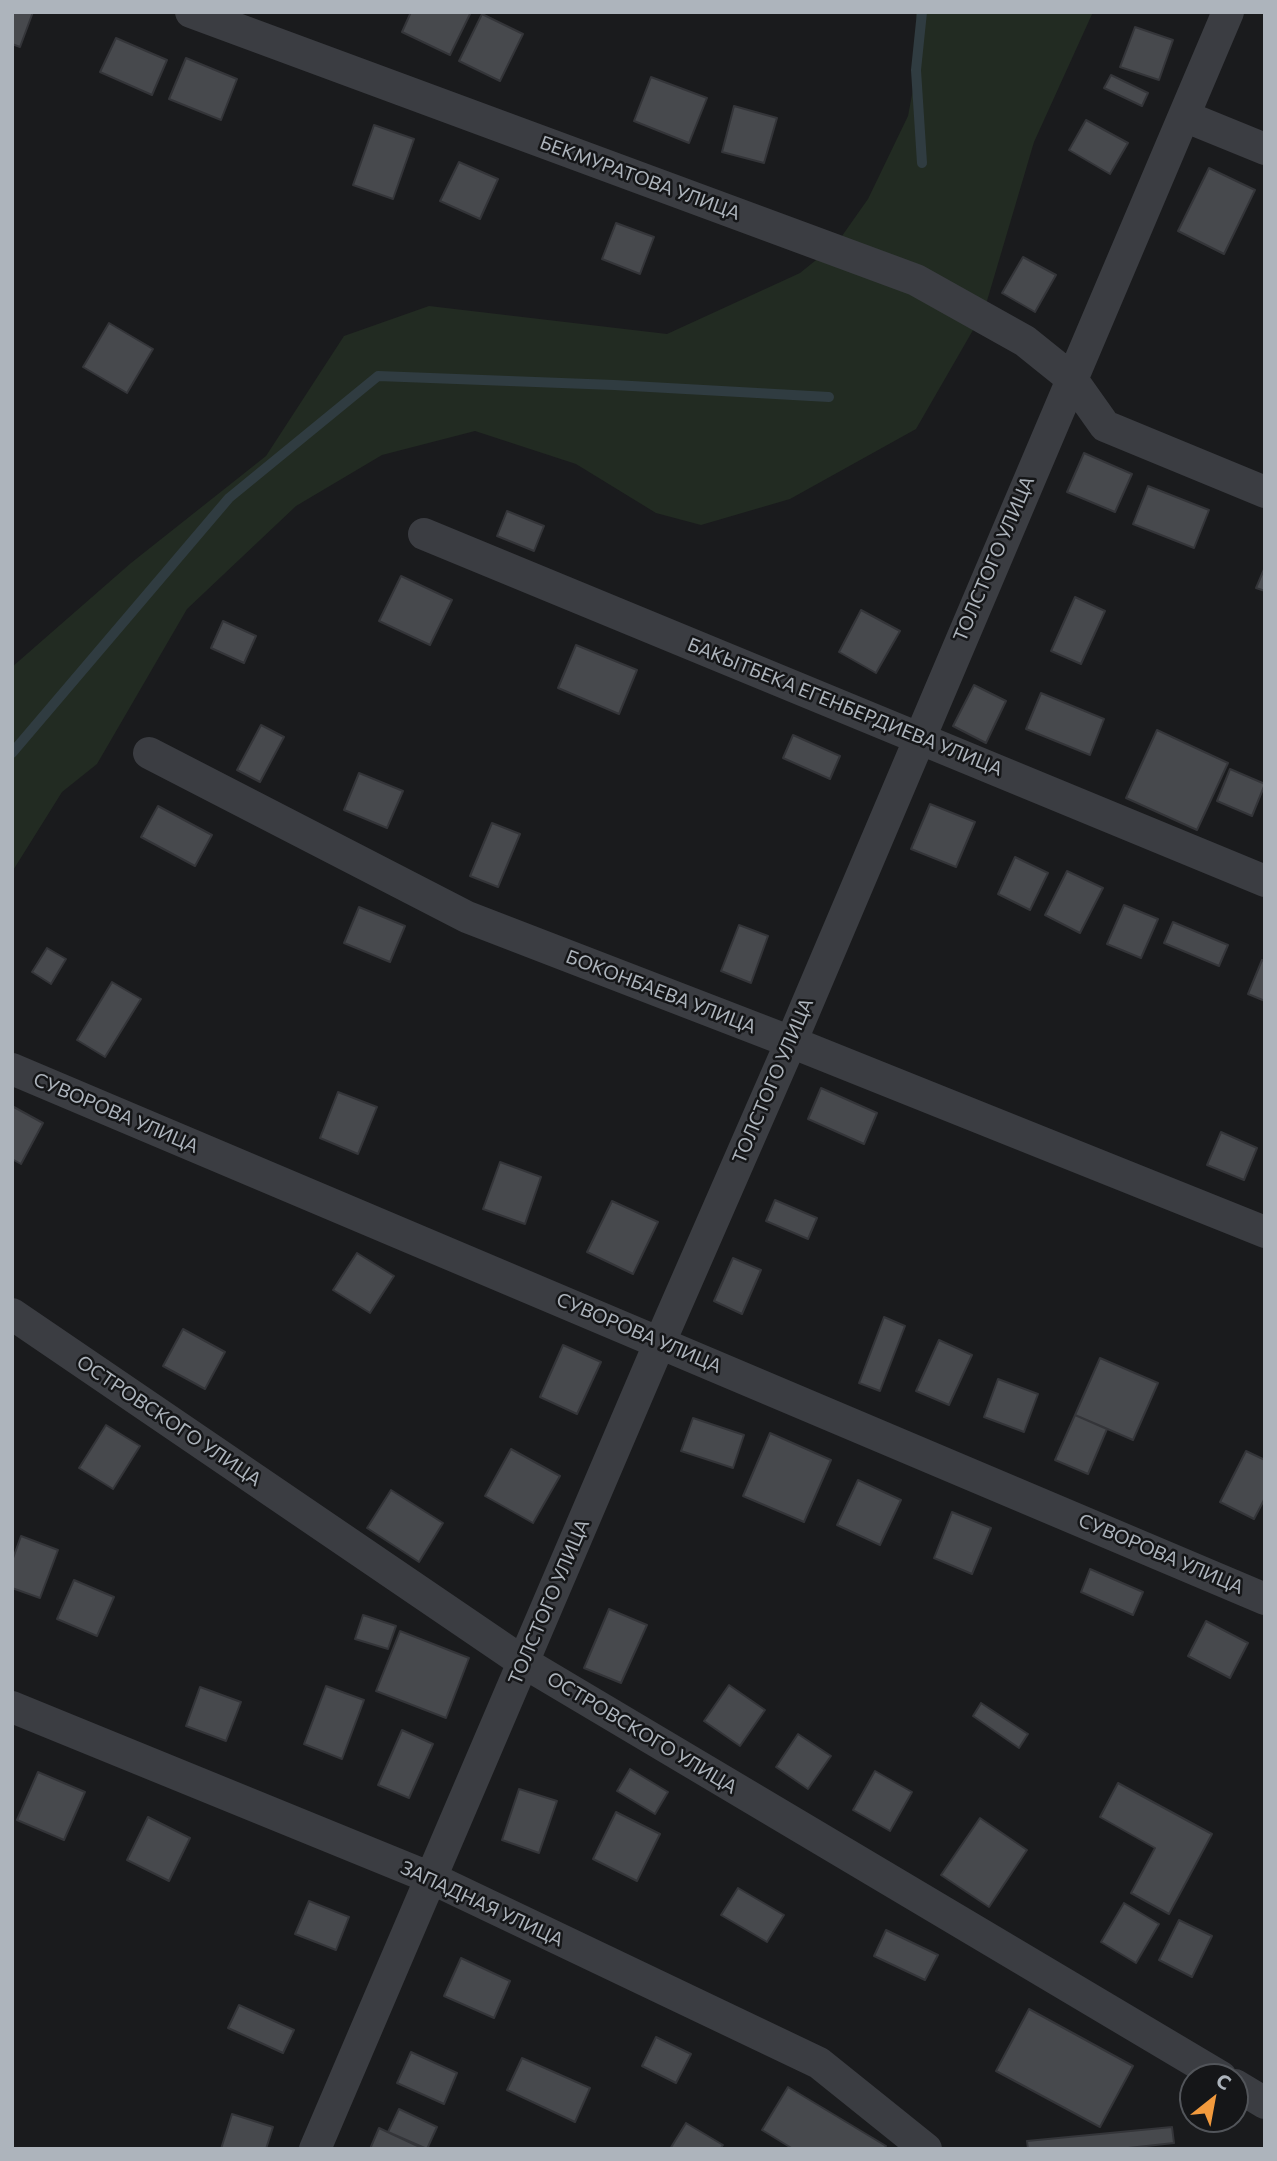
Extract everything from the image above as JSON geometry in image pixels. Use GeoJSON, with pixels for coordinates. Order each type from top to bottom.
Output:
{"type":"FeatureCollection","features":[{"type":"Feature","properties":{"kind":"street","name":"БЕКМУРАТОВА УЛИЦА"},"geometry":{"type":"LineString","coordinates":[[191,12],[916,280],[1025,341],[1071,379],[1105,426],[1265,492]]}},
{"type":"Feature","properties":{"kind":"street","name":"ТОЛСТОГО УЛИЦА"},"geometry":{"type":"LineString","coordinates":[[315,2149],[791,1042],[1228,12]]}},
{"type":"Feature","properties":{"kind":"street"},"geometry":{"type":"LineString","coordinates":[[1184,116],[1265,149]]}},
{"type":"Feature","properties":{"kind":"street","name":"БАКЫТБЕКА ЕГЕНБЕРДИЕВА УЛИЦА"},"geometry":{"type":"LineString","coordinates":[[424,534],[1265,881]]}},
{"type":"Feature","properties":{"kind":"street","name":"БОКОНБАЕВА УЛИЦА"},"geometry":{"type":"LineString","coordinates":[[149,753],[467,917],[791,1042],[1265,1232]]}},
{"type":"Feature","properties":{"kind":"street","name":"СУВОРОВА УЛИЦА"},"geometry":{"type":"LineString","coordinates":[[12,1069],[1265,1598]]}},
{"type":"Feature","properties":{"kind":"street","name":"ОСТРОВСКОГО УЛИЦА"},"geometry":{"type":"LineString","coordinates":[[12,1314],[523,1662],[1197,2063]]}},
{"type":"Feature","properties":{"kind":"street","name":"ЗАПАДНАЯ УЛИЦА"},"geometry":{"type":"LineString","coordinates":[[12,1707],[431,1878],[819,2063],[926,2149]]}},
{"type":"Feature","properties":{"kind":"street"},"geometry":{"type":"LineString","coordinates":[[1249,2093],[1265,2103]]}},
{"type":"Feature","properties":{"kind":"shaded area"},"geometry":{"type":"Polygon","coordinates":[[[916,12],[1093,12],[1034,142],[984,311],[916,429],[790,499],[701,525],[656,513],[576,464],[475,431],[382,455],[296,506],[187,609],[97,764],[62,792],[12,872],[12,667],[131,563],[266,456],[344,336],[429,306],[667,334],[800,273],[837,243],[868,199],[908,116],[919,58],[916,12]]]}},
{"type":"Feature","properties":{"kind":"building"},"geometry":{"type":"Polygon","coordinates":[[[12,12],[33,12],[20,47],[12,44],[12,12]]]}},
{"type":"Feature","properties":{"kind":"building"},"geometry":{"type":"Polygon","coordinates":[[[411,12],[471,12],[450,55],[402,32],[411,12]]]}},
{"type":"Feature","properties":{"kind":"building"},"geometry":{"type":"Polygon","coordinates":[[[482,14],[523,34],[500,81],[459,61],[482,14]]]}},
{"type":"Feature","properties":{"kind":"building"},"geometry":{"type":"Polygon","coordinates":[[[1135,27],[1173,40],[1159,80],[1120,67],[1135,27]]]}},
{"type":"Feature","properties":{"kind":"building"},"geometry":{"type":"Polygon","coordinates":[[[116,38],[167,60],[152,95],[100,72],[116,38]]]}},
{"type":"Feature","properties":{"kind":"building"},"geometry":{"type":"Polygon","coordinates":[[[186,58],[237,79],[221,120],[169,99],[186,58]]]}},
{"type":"Feature","properties":{"kind":"building"},"geometry":{"type":"Polygon","coordinates":[[[1111,75],[1148,93],[1142,106],[1104,88],[1111,75]]]}},
{"type":"Feature","properties":{"kind":"building"},"geometry":{"type":"Polygon","coordinates":[[[651,77],[707,98],[689,143],[634,121],[651,77]]]}},
{"type":"Feature","properties":{"kind":"building"},"geometry":{"type":"Polygon","coordinates":[[[734,106],[777,118],[764,163],[722,152],[734,106]]]}},
{"type":"Feature","properties":{"kind":"building"},"geometry":{"type":"Polygon","coordinates":[[[1086,120],[1128,143],[1110,174],[1069,150],[1086,120]]]}},
{"type":"Feature","properties":{"kind":"building"},"geometry":{"type":"Polygon","coordinates":[[[374,125],[414,139],[393,199],[353,185],[374,125]]]}},
{"type":"Feature","properties":{"kind":"building"},"geometry":{"type":"Polygon","coordinates":[[[459,162],[498,179],[480,219],[440,201],[459,162]]]}},
{"type":"Feature","properties":{"kind":"building"},"geometry":{"type":"Polygon","coordinates":[[[1209,168],[1255,190],[1224,254],[1178,231],[1209,168]]]}},
{"type":"Feature","properties":{"kind":"building"},"geometry":{"type":"Polygon","coordinates":[[[616,223],[654,237],[640,274],[602,259],[616,223]]]}},
{"type":"Feature","properties":{"kind":"building"},"geometry":{"type":"Polygon","coordinates":[[[1023,257],[1056,275],[1035,312],[1002,293],[1023,257]]]}},
{"type":"Feature","properties":{"kind":"building"},"geometry":{"type":"Polygon","coordinates":[[[109,323],[153,349],[127,393],[83,367],[109,323]]]}},
{"type":"Feature","properties":{"kind":"building"},"geometry":{"type":"Polygon","coordinates":[[[1084,453],[1132,474],[1115,512],[1067,492],[1084,453]]]}},
{"type":"Feature","properties":{"kind":"building"},"geometry":{"type":"Polygon","coordinates":[[[1148,486],[1209,510],[1194,548],[1133,524],[1148,486]]]}},
{"type":"Feature","properties":{"kind":"building"},"geometry":{"type":"Polygon","coordinates":[[[507,511],[544,526],[534,551],[497,536],[507,511]]]}},
{"type":"Feature","properties":{"kind":"building"},"geometry":{"type":"Polygon","coordinates":[[[1265,567],[1265,591],[1256,588],[1265,567]]]}},
{"type":"Feature","properties":{"kind":"building"},"geometry":{"type":"Polygon","coordinates":[[[401,576],[452,600],[430,645],[379,621],[401,576]]]}},
{"type":"Feature","properties":{"kind":"building"},"geometry":{"type":"Polygon","coordinates":[[[1075,597],[1105,611],[1081,664],[1051,651],[1075,597]]]}},
{"type":"Feature","properties":{"kind":"building"},"geometry":{"type":"Polygon","coordinates":[[[861,610],[900,631],[876,673],[839,652],[861,610]]]}},
{"type":"Feature","properties":{"kind":"building"},"geometry":{"type":"Polygon","coordinates":[[[223,621],[256,636],[244,663],[211,648],[223,621]]]}},
{"type":"Feature","properties":{"kind":"building"},"geometry":{"type":"Polygon","coordinates":[[[576,645],[637,670],[619,714],[558,688],[576,645]]]}},
{"type":"Feature","properties":{"kind":"building"},"geometry":{"type":"Polygon","coordinates":[[[974,685],[1006,701],[986,743],[953,726],[974,685]]]}},
{"type":"Feature","properties":{"kind":"building"},"geometry":{"type":"Polygon","coordinates":[[[1041,693],[1104,719],[1090,755],[1026,729],[1041,693]]]}},
{"type":"Feature","properties":{"kind":"building"},"geometry":{"type":"Polygon","coordinates":[[[261,725],[284,737],[260,782],[237,770],[261,725]]]}},
{"type":"Feature","properties":{"kind":"building"},"geometry":{"type":"Polygon","coordinates":[[[1157,730],[1228,763],[1197,830],[1126,798],[1157,730]]]}},
{"type":"Feature","properties":{"kind":"building"},"geometry":{"type":"Polygon","coordinates":[[[793,735],[840,756],[830,779],[783,758],[793,735]]]}},
{"type":"Feature","properties":{"kind":"building"},"geometry":{"type":"Polygon","coordinates":[[[1230,769],[1265,784],[1252,816],[1217,801],[1230,769]]]}},
{"type":"Feature","properties":{"kind":"building"},"geometry":{"type":"Polygon","coordinates":[[[359,773],[403,791],[387,828],[344,810],[359,773]]]}},
{"type":"Feature","properties":{"kind":"building"},"geometry":{"type":"Polygon","coordinates":[[[930,804],[975,822],[956,867],[911,849],[930,804]]]}},
{"type":"Feature","properties":{"kind":"building"},"geometry":{"type":"Polygon","coordinates":[[[158,806],[212,835],[195,866],[141,837],[158,806]]]}},
{"type":"Feature","properties":{"kind":"building"},"geometry":{"type":"Polygon","coordinates":[[[492,823],[520,834],[498,887],[470,876],[492,823]]]}},
{"type":"Feature","properties":{"kind":"building"},"geometry":{"type":"Polygon","coordinates":[[[1015,857],[1048,873],[1030,910],[998,894],[1015,857]]]}},
{"type":"Feature","properties":{"kind":"building"},"geometry":{"type":"Polygon","coordinates":[[[1067,871],[1103,888],[1080,933],[1045,915],[1067,871]]]}},
{"type":"Feature","properties":{"kind":"building"},"geometry":{"type":"Polygon","coordinates":[[[1124,905],[1158,919],[1141,958],[1107,944],[1124,905]]]}},
{"type":"Feature","properties":{"kind":"building"},"geometry":{"type":"Polygon","coordinates":[[[359,907],[405,926],[390,962],[344,943],[359,907]]]}},
{"type":"Feature","properties":{"kind":"building"},"geometry":{"type":"Polygon","coordinates":[[[1173,922],[1228,945],[1219,966],[1164,943],[1173,922]]]}},
{"type":"Feature","properties":{"kind":"building"},"geometry":{"type":"Polygon","coordinates":[[[739,925],[768,936],[751,983],[721,971],[739,925]]]}},
{"type":"Feature","properties":{"kind":"building"},"geometry":{"type":"Polygon","coordinates":[[[47,948],[66,959],[51,984],[32,972],[47,948]]]}},
{"type":"Feature","properties":{"kind":"building"},"geometry":{"type":"Polygon","coordinates":[[[1262,960],[1265,961],[1265,1001],[1248,994],[1262,960]]]}},
{"type":"Feature","properties":{"kind":"building"},"geometry":{"type":"Polygon","coordinates":[[[112,982],[141,999],[105,1057],[77,1040],[112,982]]]}},
{"type":"Feature","properties":{"kind":"building"},"geometry":{"type":"Polygon","coordinates":[[[821,1088],[877,1113],[864,1144],[808,1119],[821,1088]]]}},
{"type":"Feature","properties":{"kind":"building"},"geometry":{"type":"Polygon","coordinates":[[[338,1092],[377,1107],[358,1154],[320,1138],[338,1092]]]}},
{"type":"Feature","properties":{"kind":"building"},"geometry":{"type":"Polygon","coordinates":[[[12,1106],[43,1123],[21,1164],[12,1159],[12,1106]]]}},
{"type":"Feature","properties":{"kind":"building"},"geometry":{"type":"Polygon","coordinates":[[[1221,1132],[1257,1148],[1244,1180],[1207,1165],[1221,1132]]]}},
{"type":"Feature","properties":{"kind":"building"},"geometry":{"type":"Polygon","coordinates":[[[500,1162],[541,1177],[525,1224],[483,1209],[500,1162]]]}},
{"type":"Feature","properties":{"kind":"building"},"geometry":{"type":"Polygon","coordinates":[[[775,1200],[817,1218],[808,1239],[766,1221],[775,1200]]]}},
{"type":"Feature","properties":{"kind":"building"},"geometry":{"type":"Polygon","coordinates":[[[612,1201],[658,1222],[633,1274],[587,1252],[612,1201]]]}},
{"type":"Feature","properties":{"kind":"building"},"geometry":{"type":"Polygon","coordinates":[[[357,1253],[394,1276],[370,1313],[333,1290],[357,1253]]]}},
{"type":"Feature","properties":{"kind":"building"},"geometry":{"type":"Polygon","coordinates":[[[733,1258],[761,1270],[742,1314],[714,1301],[733,1258]]]}},
{"type":"Feature","properties":{"kind":"building"},"geometry":{"type":"Polygon","coordinates":[[[884,1317],[905,1326],[880,1391],[859,1383],[884,1317]]]}},
{"type":"Feature","properties":{"kind":"building"},"geometry":{"type":"Polygon","coordinates":[[[183,1329],[225,1352],[205,1389],[163,1366],[183,1329]]]}},
{"type":"Feature","properties":{"kind":"building"},"geometry":{"type":"Polygon","coordinates":[[[939,1340],[972,1355],[949,1405],[916,1391],[939,1340]]]}},
{"type":"Feature","properties":{"kind":"building"},"geometry":{"type":"Polygon","coordinates":[[[563,1345],[601,1362],[577,1414],[540,1397],[563,1345]]]}},
{"type":"Feature","properties":{"kind":"building"},"geometry":{"type":"Polygon","coordinates":[[[1100,1358],[1158,1383],[1133,1440],[1075,1415],[1100,1358]]]}},
{"type":"Feature","properties":{"kind":"building"},"geometry":{"type":"Polygon","coordinates":[[[998,1379],[1038,1394],[1024,1432],[984,1417],[998,1379]]]}},
{"type":"Feature","properties":{"kind":"building"},"geometry":{"type":"Polygon","coordinates":[[[1075,1415],[1107,1429],[1088,1474],[1055,1460],[1075,1415]]]}},
{"type":"Feature","properties":{"kind":"building"},"geometry":{"type":"Polygon","coordinates":[[[693,1418],[744,1435],[733,1468],[681,1451],[693,1418]]]}},
{"type":"Feature","properties":{"kind":"building"},"geometry":{"type":"Polygon","coordinates":[[[106,1425],[140,1446],[113,1489],[79,1468],[106,1425]]]}},
{"type":"Feature","properties":{"kind":"building"},"geometry":{"type":"Polygon","coordinates":[[[770,1433],[831,1460],[804,1522],[743,1496],[770,1433]]]}},
{"type":"Feature","properties":{"kind":"building"},"geometry":{"type":"Polygon","coordinates":[[[511,1449],[560,1476],[533,1523],[485,1496],[511,1449]]]}},
{"type":"Feature","properties":{"kind":"building"},"geometry":{"type":"Polygon","coordinates":[[[1246,1451],[1265,1460],[1265,1498],[1254,1519],[1220,1502],[1246,1451]]]}},
{"type":"Feature","properties":{"kind":"building"},"geometry":{"type":"Polygon","coordinates":[[[858,1480],[901,1500],[880,1545],[837,1525],[858,1480]]]}},
{"type":"Feature","properties":{"kind":"building"},"geometry":{"type":"Polygon","coordinates":[[[391,1490],[443,1523],[419,1562],[367,1528],[391,1490]]]}},
{"type":"Feature","properties":{"kind":"building"},"geometry":{"type":"Polygon","coordinates":[[[952,1512],[991,1528],[972,1574],[934,1558],[952,1512]]]}},
{"type":"Feature","properties":{"kind":"building"},"geometry":{"type":"Polygon","coordinates":[[[21,1536],[58,1550],[40,1598],[12,1588],[12,1561],[21,1536]]]}},
{"type":"Feature","properties":{"kind":"building"},"geometry":{"type":"Polygon","coordinates":[[[1090,1569],[1143,1592],[1133,1615],[1081,1592],[1090,1569]]]}},
{"type":"Feature","properties":{"kind":"building"},"geometry":{"type":"Polygon","coordinates":[[[74,1580],[114,1597],[97,1636],[57,1619],[74,1580]]]}},
{"type":"Feature","properties":{"kind":"building"},"geometry":{"type":"Polygon","coordinates":[[[609,1609],[647,1625],[621,1683],[584,1668],[609,1609]]]}},
{"type":"Feature","properties":{"kind":"building"},"geometry":{"type":"Polygon","coordinates":[[[363,1615],[396,1626],[388,1649],[355,1639],[363,1615]]]}},
{"type":"Feature","properties":{"kind":"building"},"geometry":{"type":"Polygon","coordinates":[[[1206,1621],[1248,1643],[1230,1678],[1188,1656],[1206,1621]]]}},
{"type":"Feature","properties":{"kind":"building"},"geometry":{"type":"Polygon","coordinates":[[[400,1631],[469,1658],[446,1718],[376,1691],[400,1631]]]}},
{"type":"Feature","properties":{"kind":"building"},"geometry":{"type":"Polygon","coordinates":[[[729,1685],[765,1710],[740,1746],[704,1721],[729,1685]]]}},
{"type":"Feature","properties":{"kind":"building"},"geometry":{"type":"Polygon","coordinates":[[[326,1686],[364,1700],[342,1759],[304,1744],[326,1686]]]}},
{"type":"Feature","properties":{"kind":"building"},"geometry":{"type":"Polygon","coordinates":[[[200,1687],[241,1702],[226,1741],[186,1726],[200,1687]]]}},
{"type":"Feature","properties":{"kind":"building"},"geometry":{"type":"Polygon","coordinates":[[[981,1703],[1028,1734],[1019,1748],[973,1716],[981,1703]]]}},
{"type":"Feature","properties":{"kind":"building"},"geometry":{"type":"Polygon","coordinates":[[[402,1730],[433,1744],[409,1798],[378,1785],[402,1730]]]}},
{"type":"Feature","properties":{"kind":"building"},"geometry":{"type":"Polygon","coordinates":[[[798,1734],[831,1756],[808,1789],[776,1767],[798,1734]]]}},
{"type":"Feature","properties":{"kind":"building"},"geometry":{"type":"Polygon","coordinates":[[[630,1769],[668,1792],[655,1814],[617,1791],[630,1769]]]}},
{"type":"Feature","properties":{"kind":"building"},"geometry":{"type":"Polygon","coordinates":[[[875,1771],[912,1792],[890,1831],[853,1810],[875,1771]]]}},
{"type":"Feature","properties":{"kind":"building"},"geometry":{"type":"Polygon","coordinates":[[[38,1772],[85,1792],[64,1840],[17,1820],[38,1772]]]}},
{"type":"Feature","properties":{"kind":"building"},"geometry":{"type":"Polygon","coordinates":[[[1118,1783],[1212,1834],[1169,1914],[1131,1893],[1155,1848],[1100,1817],[1118,1783]]]}},
{"type":"Feature","properties":{"kind":"building"},"geometry":{"type":"Polygon","coordinates":[[[519,1789],[557,1801],[539,1853],[502,1840],[519,1789]]]}},
{"type":"Feature","properties":{"kind":"building"},"geometry":{"type":"Polygon","coordinates":[[[616,1812],[660,1834],[637,1881],[593,1859],[616,1812]]]}},
{"type":"Feature","properties":{"kind":"building"},"geometry":{"type":"Polygon","coordinates":[[[148,1817],[190,1838],[169,1881],[127,1860],[148,1817]]]}},
{"type":"Feature","properties":{"kind":"building"},"geometry":{"type":"Polygon","coordinates":[[[980,1818],[1027,1850],[989,1907],[941,1875],[980,1818]]]}},
{"type":"Feature","properties":{"kind":"building"},"geometry":{"type":"Polygon","coordinates":[[[738,1888],[784,1915],[767,1942],[721,1915],[738,1888]]]}},
{"type":"Feature","properties":{"kind":"building"},"geometry":{"type":"Polygon","coordinates":[[[309,1901],[349,1917],[336,1950],[295,1934],[309,1901]]]}},
{"type":"Feature","properties":{"kind":"building"},"geometry":{"type":"Polygon","coordinates":[[[1124,1903],[1159,1924],[1136,1963],[1101,1942],[1124,1903]]]}},
{"type":"Feature","properties":{"kind":"building"},"geometry":{"type":"Polygon","coordinates":[[[1179,1920],[1212,1936],[1192,1977],[1159,1960],[1179,1920]]]}},
{"type":"Feature","properties":{"kind":"building"},"geometry":{"type":"Polygon","coordinates":[[[886,1930],[938,1955],[925,1980],[874,1956],[886,1930]]]}},
{"type":"Feature","properties":{"kind":"building"},"geometry":{"type":"Polygon","coordinates":[[[461,1958],[510,1981],[494,2018],[444,1996],[461,1958]]]}},
{"type":"Feature","properties":{"kind":"building"},"geometry":{"type":"Polygon","coordinates":[[[239,2005],[294,2030],[283,2053],[228,2028],[239,2005]]]}},
{"type":"Feature","properties":{"kind":"building"},"geometry":{"type":"Polygon","coordinates":[[[1029,2009],[1133,2066],[1100,2127],[996,2071],[1029,2009]]]}},
{"type":"Feature","properties":{"kind":"building"},"geometry":{"type":"Polygon","coordinates":[[[656,2037],[691,2054],[676,2083],[642,2066],[656,2037]]]}},
{"type":"Feature","properties":{"kind":"building"},"geometry":{"type":"Polygon","coordinates":[[[411,2052],[457,2073],[444,2104],[397,2083],[411,2052]]]}},
{"type":"Feature","properties":{"kind":"building"},"geometry":{"type":"Polygon","coordinates":[[[522,2058],[590,2088],[575,2122],[507,2090],[522,2058]]]}},
{"type":"Feature","properties":{"kind":"building"},"geometry":{"type":"Polygon","coordinates":[[[788,2087],[886,2146],[884,2149],[793,2149],[762,2130],[788,2087]]]}},
{"type":"Feature","properties":{"kind":"building"},"geometry":{"type":"Polygon","coordinates":[[[399,2109],[437,2127],[427,2149],[388,2132],[399,2109]]]}},
{"type":"Feature","properties":{"kind":"building"},"geometry":{"type":"Polygon","coordinates":[[[232,2114],[273,2127],[266,2149],[221,2149],[232,2114]]]}},
{"type":"Feature","properties":{"kind":"building"},"geometry":{"type":"Polygon","coordinates":[[[686,2123],[723,2145],[720,2149],[670,2149],[686,2123]]]}},
{"type":"Feature","properties":{"kind":"building"},"geometry":{"type":"Polygon","coordinates":[[[1172,2127],[1174,2143],[1119,2149],[1028,2149],[1027,2141],[1172,2127]]]}},
{"type":"Feature","properties":{"kind":"building"},"geometry":{"type":"Polygon","coordinates":[[[379,2128],[424,2149],[370,2149],[379,2128]]]}},
{"type":"Feature","properties":{"kind":"waterway"},"geometry":{"type":"LineString","coordinates":[[922,12],[916,70],[922,163]]}},
{"type":"Feature","properties":{"kind":"waterway"},"geometry":{"type":"LineString","coordinates":[[12,753],[229,498],[378,376],[829,397]]}}]}
